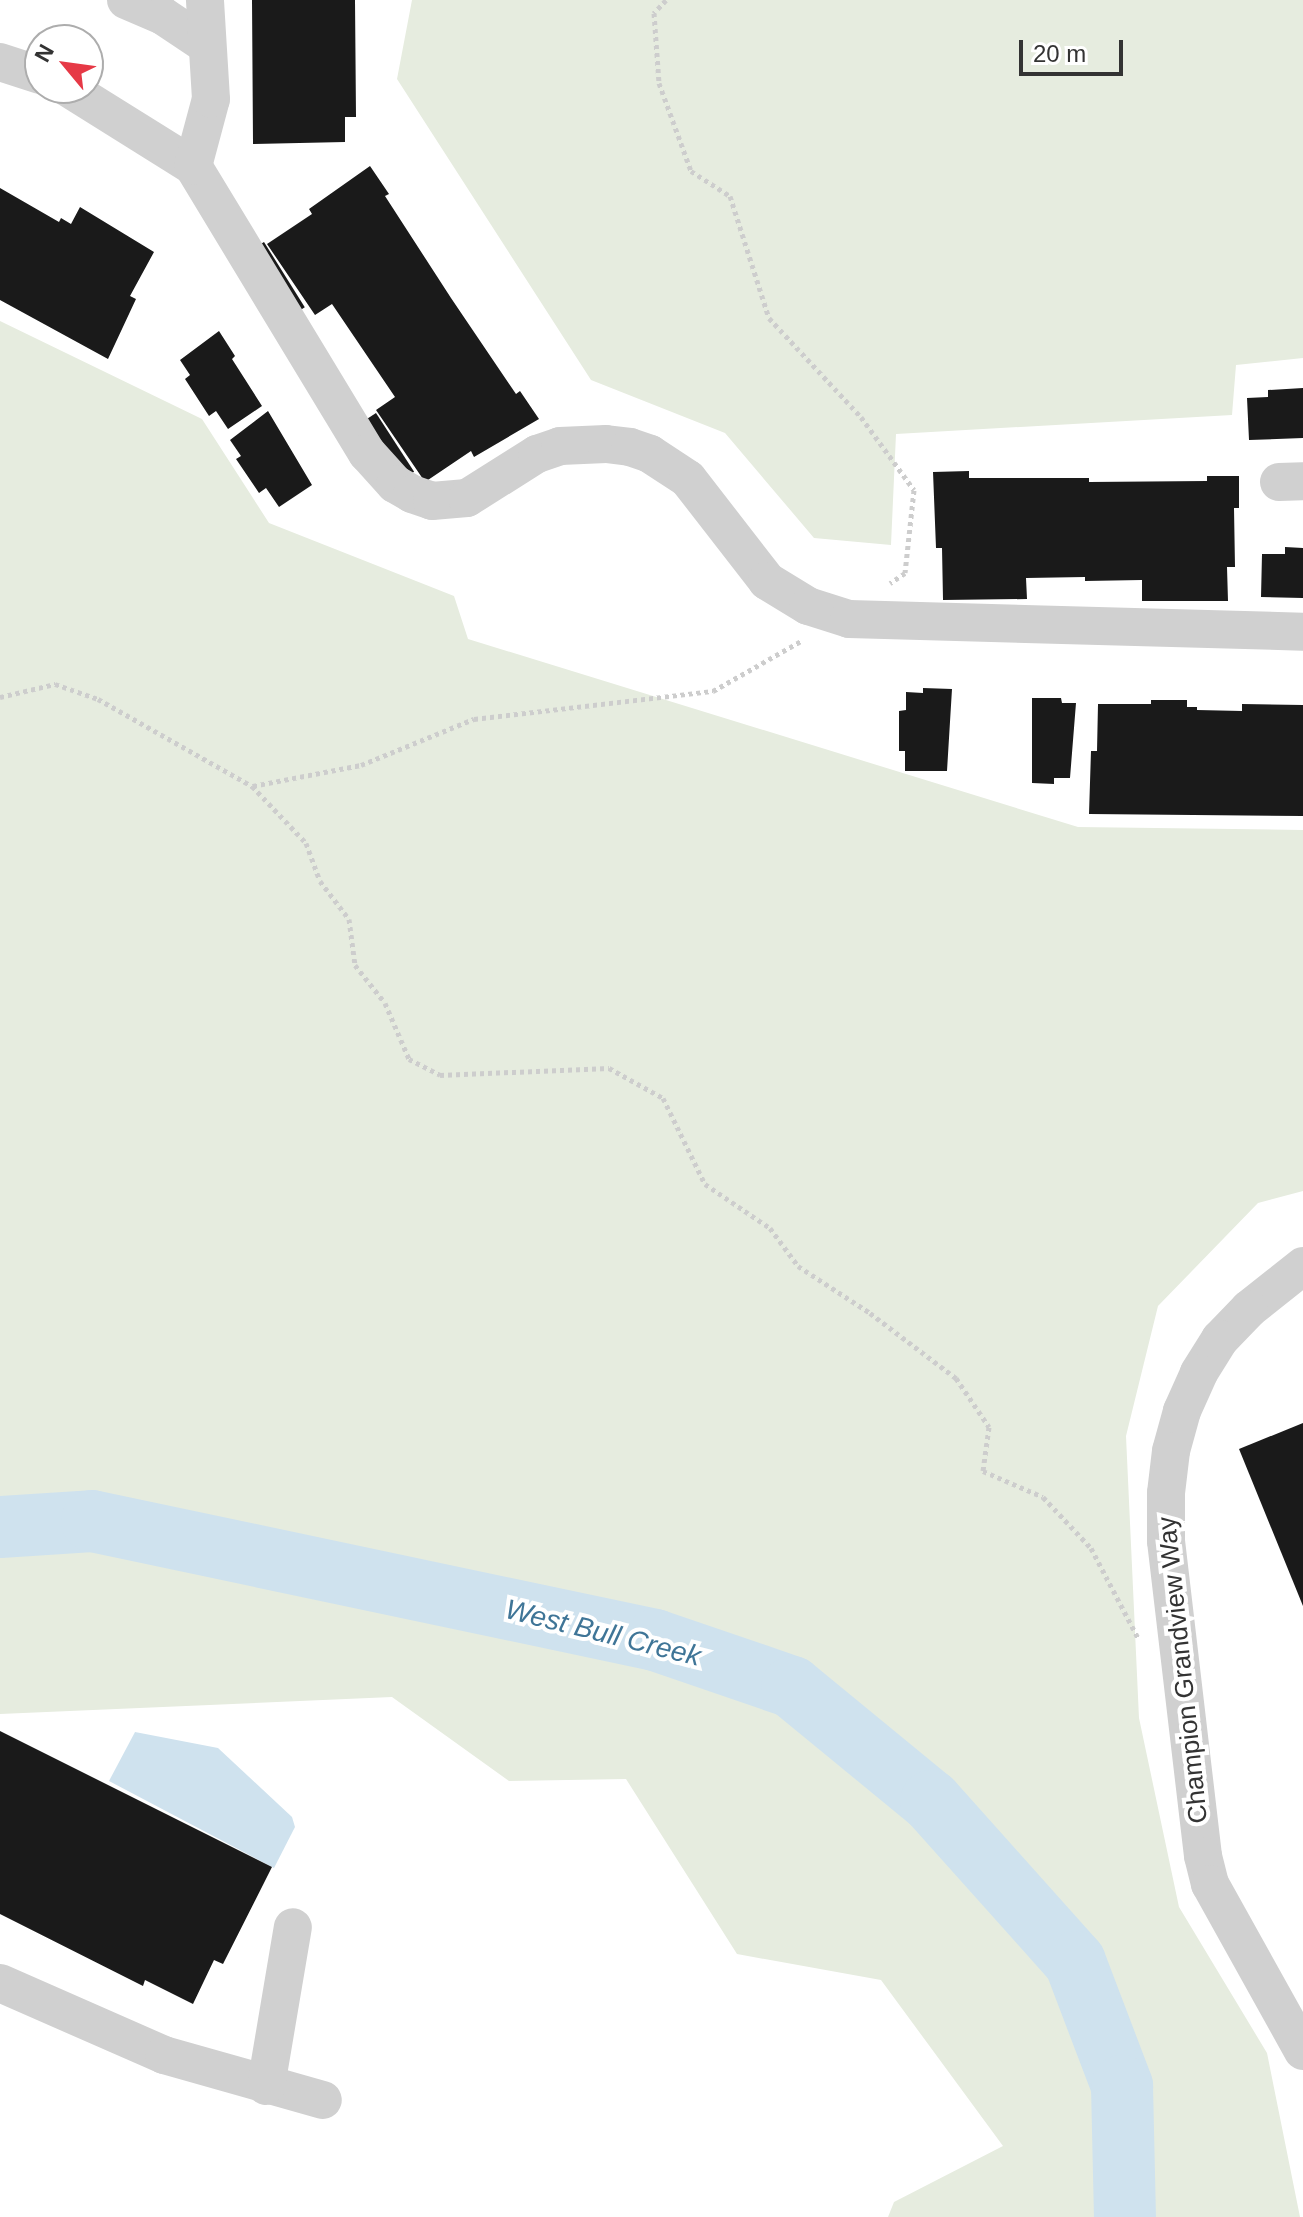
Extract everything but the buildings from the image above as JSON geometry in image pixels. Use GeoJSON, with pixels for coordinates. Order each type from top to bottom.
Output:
{"type":"FeatureCollection","features":[{"type":"Feature","properties":{"kind":"street"},"geometry":{"type":"LineString","coordinates":[[126,0],[163,16],[205,44]]}},
{"type":"Feature","properties":{"kind":"street"},"geometry":{"type":"LineString","coordinates":[[193,166],[211,99],[205,44],[205,0]]}},
{"type":"Feature","properties":{"kind":"street"},"geometry":{"type":"LineString","coordinates":[[0,62],[24,70]]}},
{"type":"Feature","properties":{"kind":"street"},"geometry":{"type":"LineString","coordinates":[[94,104],[193,166],[367,453],[395,484],[432,501],[450,502],[467,498],[537,454],[560,446],[594,444],[630,447],[650,454],[688,479],[767,581],[808,606],[839,616],[867,621],[1303,632]]}},
{"type":"Feature","properties":{"kind":"street","name":"Champion Grandview Way"},"geometry":{"type":"LineString","coordinates":[[1303,1266],[1249,1309],[1220,1339],[1199,1373],[1182,1411],[1166,1493],[1166,1541],[1203,1856],[1210,1884],[1303,2051]]}},
{"type":"Feature","properties":{"kind":"street"},"geometry":{"type":"LineString","coordinates":[[266,2086],[293,1927]]}},
{"type":"Feature","properties":{"kind":"street"},"geometry":{"type":"LineString","coordinates":[[0,1983],[164,2055],[323,2100]]}},
{"type":"Feature","properties":{"kind":"path"},"geometry":{"type":"LineString","coordinates":[[252,786],[361,765],[474,719],[713,691],[905,573],[914,490],[861,417],[769,318],[730,196],[691,171],[659,83],[654,13],[666,0]]}},
{"type":"Feature","properties":{"kind":"path"},"geometry":{"type":"LineString","coordinates":[[0,697],[55,684],[98,699],[252,786],[306,843],[320,881],[349,919],[355,965],[385,1003],[409,1059],[440,1075],[609,1068],[663,1098],[705,1184],[770,1228],[798,1266],[870,1313],[956,1378],[989,1427],[983,1471],[1043,1497],[1091,1548],[1144,1649]]}},
{"type":"Feature","properties":{"kind":"shaded area"},"geometry":{"type":"Polygon","coordinates":[[[412,0],[1303,0],[1303,358],[1236,365],[1232,415],[896,434],[891,545],[814,538],[725,433],[591,380],[397,79],[412,0]]]}},
{"type":"Feature","properties":{"kind":"shaded area"},"geometry":{"type":"Polygon","coordinates":[[[0,321],[202,419],[269,523],[454,596],[468,639],[1078,827],[1303,830],[1303,1191],[1258,1203],[1158,1306],[1126,1436],[1139,1718],[1179,1907],[1267,2053],[1300,2217],[888,2217],[894,2202],[1003,2146],[881,1980],[737,1954],[626,1779],[509,1781],[392,1697],[0,1714],[0,321]]]}},
{"type":"Feature","properties":{"kind":"water"},"geometry":{"type":"Polygon","coordinates":[[[135,1732],[218,1748],[292,1817],[295,1827],[274,1868],[109,1781],[135,1732]]]}},
{"type":"Feature","properties":{"kind":"waterway","name":"West Bull Creek"},"geometry":{"type":"LineString","coordinates":[[0,1527],[92,1521],[655,1640],[792,1687],[931,1801],[1075,1962],[1122,2086],[1125,2217]]}}]}
